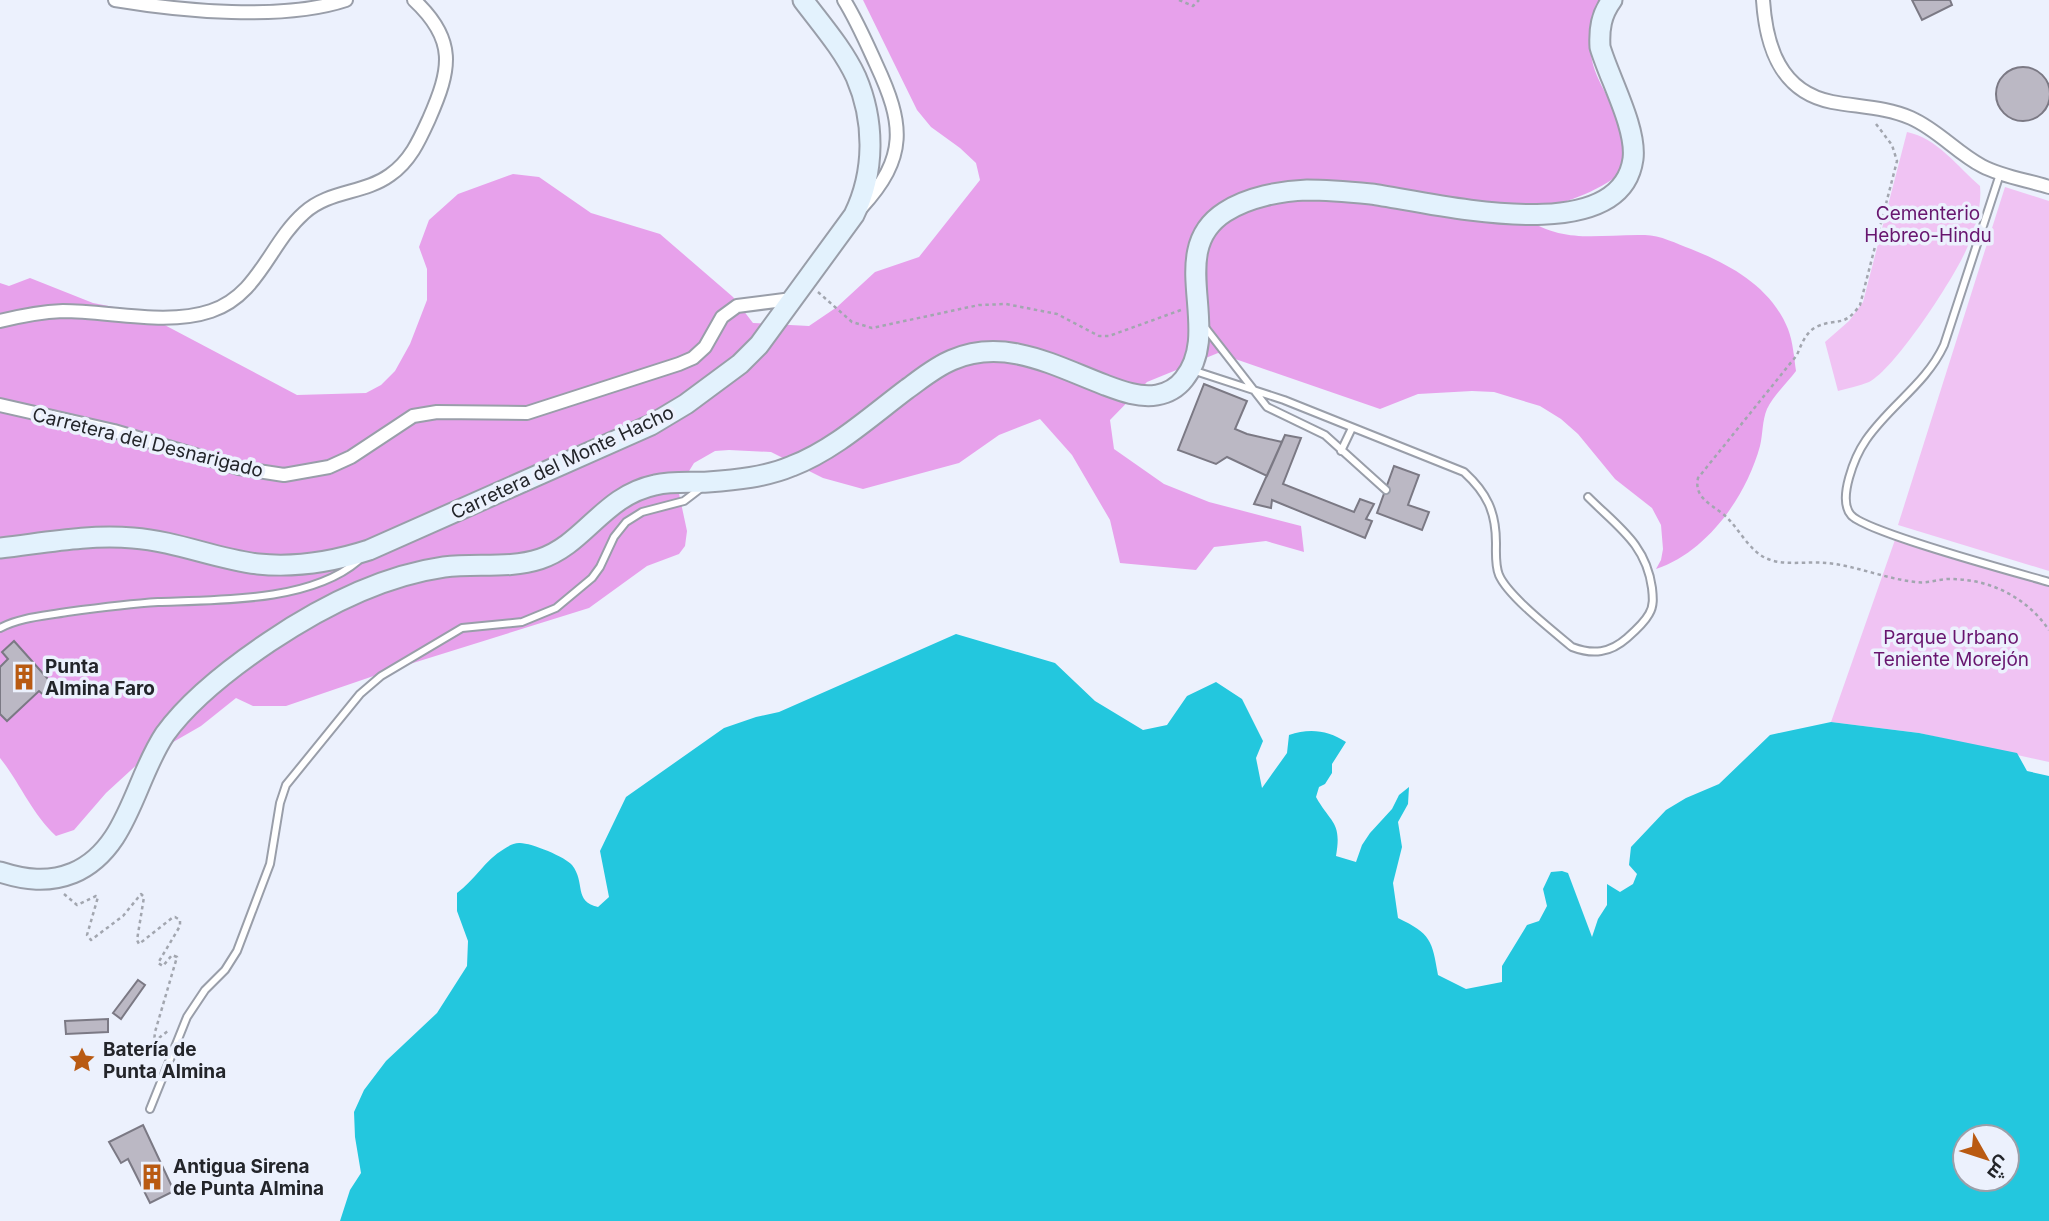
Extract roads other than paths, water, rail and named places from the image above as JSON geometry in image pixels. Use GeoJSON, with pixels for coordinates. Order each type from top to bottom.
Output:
{"type":"FeatureCollection","features":[{"type":"Feature","properties":{"kind":"main road","name":"Carretera del Monte Hacho"},"geometry":{"type":"LineString","coordinates":[[0,548],[80,538],[133,538],[173,544],[257,564],[285,566],[342,559],[369,550],[651,425],[686,404],[740,364],[759,345],[854,215],[864,196],[869,175],[869,128],[864,100],[855,75],[803,0]]}},
{"type":"Feature","properties":{"kind":"main road"},"geometry":{"type":"LineString","coordinates":[[0,872],[24,879],[47,880],[79,870],[106,850],[126,817],[145,768],[166,733],[194,701],[294,625],[370,588],[424,570],[452,566],[520,564],[538,560],[555,553],[570,542],[608,506],[630,493],[654,485],[670,482],[708,482],[768,474],[796,465],[822,451],[935,369],[965,355],[1010,351],[1032,356],[1111,387],[1148,396],[1171,390],[1179,385],[1190,369],[1197,351],[1195,258],[1199,243],[1217,217],[1230,208],[1272,194],[1301,190],[1369,194],[1506,214],[1565,212],[1594,205],[1609,198],[1630,172],[1634,155],[1633,138],[1600,47],[1602,17],[1612,0]]}},
{"type":"Feature","properties":{"kind":"street"},"geometry":{"type":"LineString","coordinates":[[116,0],[195,9],[276,12],[302,11],[346,0]]}},
{"type":"Feature","properties":{"kind":"street"},"geometry":{"type":"LineString","coordinates":[[0,321],[62,311],[191,316],[212,311],[233,300],[250,285],[289,229],[306,210],[336,194],[371,185],[388,176],[403,164],[415,149],[441,90],[446,54],[438,28],[414,0]]}},
{"type":"Feature","properties":{"kind":"street"},"geometry":{"type":"LineString","coordinates":[[844,0],[883,79],[897,120],[896,152],[891,166],[879,188],[854,215]]}},
{"type":"Feature","properties":{"kind":"street"},"geometry":{"type":"LineString","coordinates":[[1763,0],[1768,43],[1777,63],[1791,80],[1808,93],[1829,102],[1884,109],[1912,118],[1974,161],[2000,174],[2049,187]]}},
{"type":"Feature","properties":{"kind":"street","name":"Carretera del Desnarigado"},"geometry":{"type":"LineString","coordinates":[[0,405],[114,431],[239,468],[284,475],[307,472],[330,467],[351,457],[413,416],[437,412],[527,413],[679,364],[694,358],[705,347],[722,317],[737,306],[792,299]]}},
{"type":"Feature","properties":{"kind":"lane"},"geometry":{"type":"LineString","coordinates":[[2000,174],[1944,345],[1930,370],[1863,444],[1847,489],[1846,507],[1856,520],[1864,524],[2049,582]]}},
{"type":"Feature","properties":{"kind":"lane"},"geometry":{"type":"LineString","coordinates":[[1198,312],[1267,407],[1325,435],[1386,489]]}},
{"type":"Feature","properties":{"kind":"lane"},"geometry":{"type":"LineString","coordinates":[[1190,369],[1284,400],[1464,472],[1479,486],[1490,503],[1496,522],[1496,566],[1506,587],[1572,647],[1586,652],[1600,652],[1614,648],[1642,624],[1648,617],[1653,602],[1650,573],[1641,551],[1588,497]]}},
{"type":"Feature","properties":{"kind":"lane"},"geometry":{"type":"LineString","coordinates":[[1341,451],[1352,428]]}},
{"type":"Feature","properties":{"kind":"lane"},"geometry":{"type":"LineString","coordinates":[[150,1109],[176,1042],[195,1003],[225,970],[237,951],[270,864],[280,803],[286,785],[360,694],[380,676],[451,632],[474,625],[522,622],[556,608],[592,578],[614,537],[626,522],[642,512],[684,501],[708,482]]}},
{"type":"Feature","properties":{"kind":"lane"},"geometry":{"type":"LineString","coordinates":[[0,628],[23,619],[98,608],[232,601],[277,593],[326,580],[356,563],[369,550]]}},
{"type":"Feature","properties":{"kind":"water"},"geometry":{"type":"Polygon","coordinates":[[[956,634],[1055,663],[1095,701],[1143,730],[1167,725],[1187,696],[1216,682],[1242,699],[1263,741],[1256,758],[1262,788],[1287,753],[1289,735],[1318,731],[1346,742],[1332,764],[1332,773],[1325,784],[1319,787],[1316,797],[1336,829],[1336,856],[1356,862],[1370,833],[1392,809],[1399,795],[1409,787],[1408,804],[1398,822],[1402,847],[1393,883],[1398,918],[1428,939],[1438,975],[1466,989],[1502,982],[1502,966],[1527,925],[1539,921],[1547,906],[1543,889],[1551,872],[1568,873],[1592,937],[1598,919],[1607,905],[1607,884],[1620,892],[1633,884],[1637,874],[1629,865],[1631,847],[1666,810],[1719,784],[1770,735],[1831,722],[1919,733],[2017,753],[2027,771],[2049,776],[2049,1221],[340,1221],[350,1190],[361,1173],[354,1112],[364,1090],[386,1061],[437,1013],[467,966],[468,941],[457,911],[457,893],[497,854],[513,844],[524,843],[563,858],[572,865],[582,896],[598,907],[609,897],[600,851],[626,797],[724,728],[779,712],[956,634]]]}},
{"type":"Feature","properties":{"kind":"place","name":"Punta Almina Faro"},"geometry":{"type":"Point","coordinates":[24,677]}},
{"type":"Feature","properties":{"kind":"place","name":"Batería de Punta Almina"},"geometry":{"type":"Point","coordinates":[82,1060]}},
{"type":"Feature","properties":{"kind":"place","name":"Antigua Sirena de Punta Almina"},"geometry":{"type":"Point","coordinates":[152,1177]}},
{"type":"Feature","properties":{"kind":"park label","name":"Cementerio Hebreo-Hindu"},"geometry":{"type":"Point","coordinates":[1928,224]}},
{"type":"Feature","properties":{"kind":"park label","name":"Parque Urbano Teniente Morejón"},"geometry":{"type":"Point","coordinates":[1951,648]}}]}
